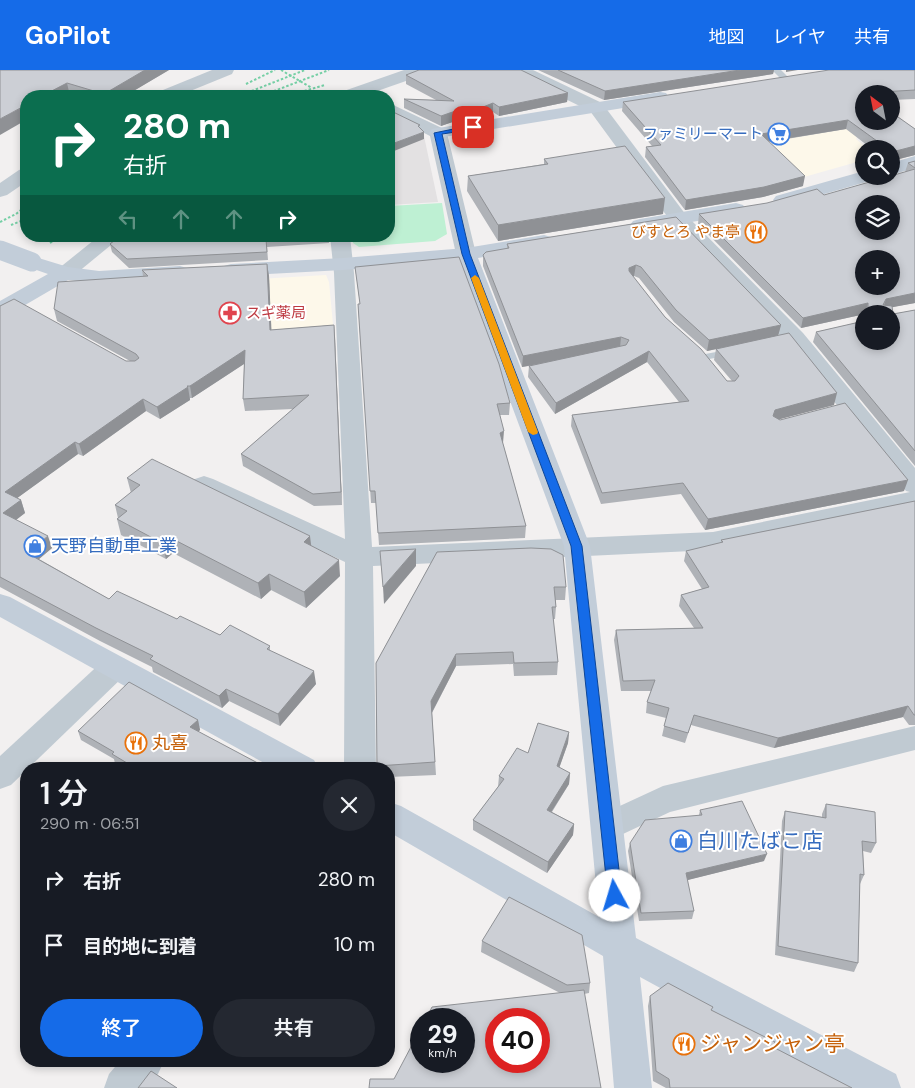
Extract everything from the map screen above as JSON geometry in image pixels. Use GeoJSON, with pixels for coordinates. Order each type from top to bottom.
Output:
{"type":"FeatureCollection","features":[{"type":"Feature","properties":{"kind":"street"},"geometry":{"type":"LineString","coordinates":[[177,70],[202,78]]}},
{"type":"Feature","properties":{"kind":"street"},"geometry":{"type":"LineString","coordinates":[[177,90],[202,78],[226,70]]}},
{"type":"Feature","properties":{"kind":"street"},"geometry":{"type":"LineString","coordinates":[[370,90],[420,70]]}},
{"type":"Feature","properties":{"kind":"street"},"geometry":{"type":"LineString","coordinates":[[520,70],[596,107],[679,219],[791,339],[846,407],[915,484]]}},
{"type":"Feature","properties":{"kind":"street"},"geometry":{"type":"LineString","coordinates":[[776,77],[805,76]]}},
{"type":"Feature","properties":{"kind":"street"},"geometry":{"type":"LineString","coordinates":[[395,111],[438,133],[676,95]]}},
{"type":"Feature","properties":{"kind":"street"},"geometry":{"type":"LineString","coordinates":[[438,133],[466,254],[516,374],[577,546],[621,948],[633,1088]]}},
{"type":"Feature","properties":{"kind":"street"},"geometry":{"type":"LineString","coordinates":[[900,166],[915,162]]}},
{"type":"Feature","properties":{"kind":"street"},"geometry":{"type":"LineString","coordinates":[[0,190],[20,178]]}},
{"type":"Feature","properties":{"kind":"street"},"geometry":{"type":"LineString","coordinates":[[621,228],[760,205],[855,179]]}},
{"type":"Feature","properties":{"kind":"street"},"geometry":{"type":"LineString","coordinates":[[0,250],[65,273],[99,276],[343,264],[466,254],[563,238]]}},
{"type":"Feature","properties":{"kind":"street"},"geometry":{"type":"LineString","coordinates":[[12,306],[65,273],[104,242]]}},
{"type":"Feature","properties":{"kind":"street"},"geometry":{"type":"LineString","coordinates":[[341,242],[359,558],[360,762]]}},
{"type":"Feature","properties":{"kind":"street"},"geometry":{"type":"LineString","coordinates":[[791,339],[821,332]]}},
{"type":"Feature","properties":{"kind":"street"},"geometry":{"type":"LineString","coordinates":[[184,476],[359,558],[577,546],[713,541],[915,500]]}},
{"type":"Feature","properties":{"kind":"street"},"geometry":{"type":"LineString","coordinates":[[0,604],[290,762]]}},
{"type":"Feature","properties":{"kind":"street"},"geometry":{"type":"LineString","coordinates":[[0,776],[115,667]]}},
{"type":"Feature","properties":{"kind":"street"},"geometry":{"type":"LineString","coordinates":[[608,827],[663,800],[915,738]]}},
{"type":"Feature","properties":{"kind":"street"},"geometry":{"type":"LineString","coordinates":[[395,819],[621,948],[882,1088]]}},
{"type":"Feature","properties":{"kind":"street"},"geometry":{"type":"LineString","coordinates":[[123,1088],[140,1067]]}},
{"type":"Feature","properties":{"kind":"lane"},"geometry":{"type":"LineString","coordinates":[[703,358],[740,350]]}},
{"type":"Feature","properties":{"kind":"path"},"geometry":{"type":"LineString","coordinates":[[282,70],[313,89]]}},
{"type":"Feature","properties":{"kind":"path"},"geometry":{"type":"LineString","coordinates":[[254,90],[305,70]]}},
{"type":"Feature","properties":{"kind":"path"},"geometry":{"type":"LineString","coordinates":[[276,90],[329,70]]}},
{"type":"Feature","properties":{"kind":"path"},"geometry":{"type":"LineString","coordinates":[[0,222],[20,211]]}},
{"type":"Feature","properties":{"kind":"path"},"geometry":{"type":"LineString","coordinates":[[10,226],[20,222]]}},
{"type":"Feature","properties":{"kind":"shaded area","name":"ファミリーマート"},"geometry":{"type":"Polygon","coordinates":[[[833,116],[858,135],[857,140],[855,140],[855,163],[797,179],[748,130],[833,116]]]}},
{"type":"Feature","properties":{"kind":"shaded area"},"geometry":{"type":"Polygon","coordinates":[[[424,136],[438,202],[395,205],[395,138],[424,136]]]}},
{"type":"Feature","properties":{"kind":"shaded area","name":"スギ薬局"},"geometry":{"type":"Polygon","coordinates":[[[326,275],[329,282],[334,335],[190,346],[190,283],[326,275]]]}},
{"type":"Feature","properties":{"kind":"green space"},"geometry":{"type":"Polygon","coordinates":[[[442,203],[447,234],[435,241],[359,247],[353,243],[395,242],[395,206],[442,203]]]}},
{"type":"Feature","properties":{"kind":"building"},"geometry":{"type":"Polygon","coordinates":[[[0,70],[145,70],[111,90],[91,90],[67,83],[54,90],[20,90],[20,108],[0,119],[0,70]]]}},
{"type":"Feature","properties":{"kind":"building"},"geometry":{"type":"Polygon","coordinates":[[[419,70],[521,70],[568,93],[499,107],[493,103],[473,111],[467,107],[441,116],[404,99],[454,101],[406,75],[419,70]]]}},
{"type":"Feature","properties":{"kind":"building"},"geometry":{"type":"Polygon","coordinates":[[[558,70],[740,70],[605,91],[558,70]]]}},
{"type":"Feature","properties":{"kind":"building"},"geometry":{"type":"Polygon","coordinates":[[[829,70],[915,70],[915,90],[900,91],[900,85],[855,85],[855,125],[848,120],[761,134],[805,176],[764,187],[686,200],[646,147],[661,145],[623,102],[829,70]]]}},
{"type":"Feature","properties":{"kind":"building"},"geometry":{"type":"Polygon","coordinates":[[[395,113],[420,125],[418,126],[424,132],[395,143],[395,113]]]}},
{"type":"Feature","properties":{"kind":"building"},"geometry":{"type":"Polygon","coordinates":[[[900,118],[915,129],[915,146],[900,150],[900,140],[876,140],[862,130],[900,130],[900,118]]]}},
{"type":"Feature","properties":{"kind":"building"},"geometry":{"type":"Polygon","coordinates":[[[625,146],[665,198],[498,225],[468,176],[548,164],[544,159],[625,146]]]}},
{"type":"Feature","properties":{"kind":"building"},"geometry":{"type":"Polygon","coordinates":[[[915,161],[915,168],[908,163],[915,161]]]}},
{"type":"Feature","properties":{"kind":"building"},"geometry":{"type":"Polygon","coordinates":[[[915,169],[915,293],[886,299],[883,305],[868,305],[868,303],[855,305],[803,318],[699,214],[767,203],[817,189],[824,195],[859,185],[900,185],[900,173],[915,169]]]}},
{"type":"Feature","properties":{"kind":"building"},"geometry":{"type":"Polygon","coordinates":[[[676,217],[781,325],[709,340],[676,310],[641,267],[636,265],[629,268],[629,271],[665,317],[701,349],[727,381],[735,381],[739,376],[716,349],[789,333],[837,393],[775,410],[773,416],[780,420],[845,403],[908,480],[708,519],[683,483],[602,493],[572,415],[689,401],[649,351],[556,403],[529,366],[626,345],[629,340],[621,337],[523,356],[483,255],[486,252],[509,248],[507,244],[676,217]]]}},
{"type":"Feature","properties":{"kind":"building"},"geometry":{"type":"Polygon","coordinates":[[[112,242],[266,242],[267,252],[127,259],[110,244],[112,242]]]}},
{"type":"Feature","properties":{"kind":"building"},"geometry":{"type":"Polygon","coordinates":[[[459,257],[499,364],[510,403],[497,404],[504,431],[500,433],[526,526],[378,533],[375,491],[370,491],[358,304],[360,304],[355,267],[459,257]]]}},
{"type":"Feature","properties":{"kind":"building"},"geometry":{"type":"Polygon","coordinates":[[[267,264],[270,330],[334,325],[341,492],[313,494],[241,454],[309,395],[243,399],[245,350],[157,407],[143,399],[79,444],[75,442],[5,492],[21,500],[3,513],[48,536],[27,553],[109,599],[117,591],[177,619],[180,616],[220,635],[230,625],[270,646],[267,649],[314,671],[278,714],[226,689],[219,696],[150,659],[153,656],[0,577],[0,306],[14,299],[126,361],[135,361],[139,358],[136,354],[54,309],[58,282],[148,276],[142,270],[267,264]]]}},
{"type":"Feature","properties":{"kind":"building"},"geometry":{"type":"Polygon","coordinates":[[[915,310],[915,451],[816,332],[855,323],[855,350],[900,350],[900,313],[915,310]]]}},
{"type":"Feature","properties":{"kind":"building"},"geometry":{"type":"Polygon","coordinates":[[[152,459],[310,536],[304,542],[339,560],[304,592],[269,574],[258,583],[169,537],[162,543],[117,519],[127,511],[115,505],[140,485],[127,478],[152,459]]]}},
{"type":"Feature","properties":{"kind":"building"},"geometry":{"type":"Polygon","coordinates":[[[915,501],[915,715],[908,706],[778,738],[694,715],[688,733],[664,726],[669,708],[647,702],[655,680],[623,681],[616,630],[703,628],[681,595],[709,587],[686,551],[723,542],[721,540],[915,501]]]}},
{"type":"Feature","properties":{"kind":"building"},"geometry":{"type":"Polygon","coordinates":[[[531,548],[551,549],[563,555],[566,587],[554,587],[556,607],[552,607],[558,662],[514,663],[513,652],[456,654],[431,701],[435,762],[395,765],[395,762],[377,762],[376,663],[437,552],[531,548]]]}},
{"type":"Feature","properties":{"kind":"building"},"geometry":{"type":"Polygon","coordinates":[[[416,549],[383,587],[380,551],[416,549]]]}},
{"type":"Feature","properties":{"kind":"building"},"geometry":{"type":"Polygon","coordinates":[[[129,682],[198,720],[190,727],[256,762],[125,762],[112,754],[114,752],[78,731],[129,682]]]}},
{"type":"Feature","properties":{"kind":"building"},"geometry":{"type":"Polygon","coordinates":[[[538,723],[569,732],[557,766],[570,773],[547,810],[574,824],[548,862],[473,820],[504,779],[499,776],[517,748],[528,753],[538,723]]]}},
{"type":"Feature","properties":{"kind":"building"},"geometry":{"type":"Polygon","coordinates":[[[742,801],[767,854],[686,873],[694,911],[641,913],[630,843],[645,820],[702,815],[700,810],[742,801]]]}},
{"type":"Feature","properties":{"kind":"building"},"geometry":{"type":"Polygon","coordinates":[[[826,804],[875,812],[876,843],[862,841],[864,875],[860,874],[858,963],[778,946],[785,811],[826,818],[826,804]]]}},
{"type":"Feature","properties":{"kind":"building"},"geometry":{"type":"Polygon","coordinates":[[[509,897],[582,935],[590,983],[567,985],[482,941],[509,897]]]}},
{"type":"Feature","properties":{"kind":"building"},"geometry":{"type":"Polygon","coordinates":[[[668,983],[713,1007],[711,1010],[775,1042],[773,1047],[852,1088],[670,1088],[669,1079],[656,1071],[650,996],[668,983]]]}},
{"type":"Feature","properties":{"kind":"building"},"geometry":{"type":"Polygon","coordinates":[[[584,990],[601,1088],[369,1088],[370,1079],[394,1079],[410,1049],[410,1073],[475,1073],[475,1008],[432,1008],[584,990]]]}},
{"type":"Feature","properties":{"kind":"building"},"geometry":{"type":"Polygon","coordinates":[[[151,1071],[177,1088],[138,1088],[151,1071]]]}},
{"type":"Feature","properties":{"kind":"slow traffic"},"geometry":{"type":"LineString","coordinates":[[475,278],[533,432]]}},
{"type":"Feature","properties":{"kind":"place","name":"ファミリーマート"},"geometry":{"type":"Point","coordinates":[779,134]}},
{"type":"Feature","properties":{"kind":"place","name":"びすとろ やま亭"},"geometry":{"type":"Point","coordinates":[756,232]}},
{"type":"Feature","properties":{"kind":"place","name":"スギ薬局"},"geometry":{"type":"Point","coordinates":[230,313]}},
{"type":"Feature","properties":{"kind":"place","name":"天野自動車工業"},"geometry":{"type":"Point","coordinates":[35,546]}},
{"type":"Feature","properties":{"kind":"place","name":"丸喜"},"geometry":{"type":"Point","coordinates":[136,743]}},
{"type":"Feature","properties":{"kind":"place","name":"白川たばこ店"},"geometry":{"type":"Point","coordinates":[681,841]}},
{"type":"Feature","properties":{"kind":"place","name":"ジャンジャン亭"},"geometry":{"type":"Point","coordinates":[684,1044]}},
{"type":"Feature","properties":{"kind":"route"},"geometry":{"type":"LineString","coordinates":[[473,127],[438,133],[466,254],[577,546],[615,896]]}}]}
